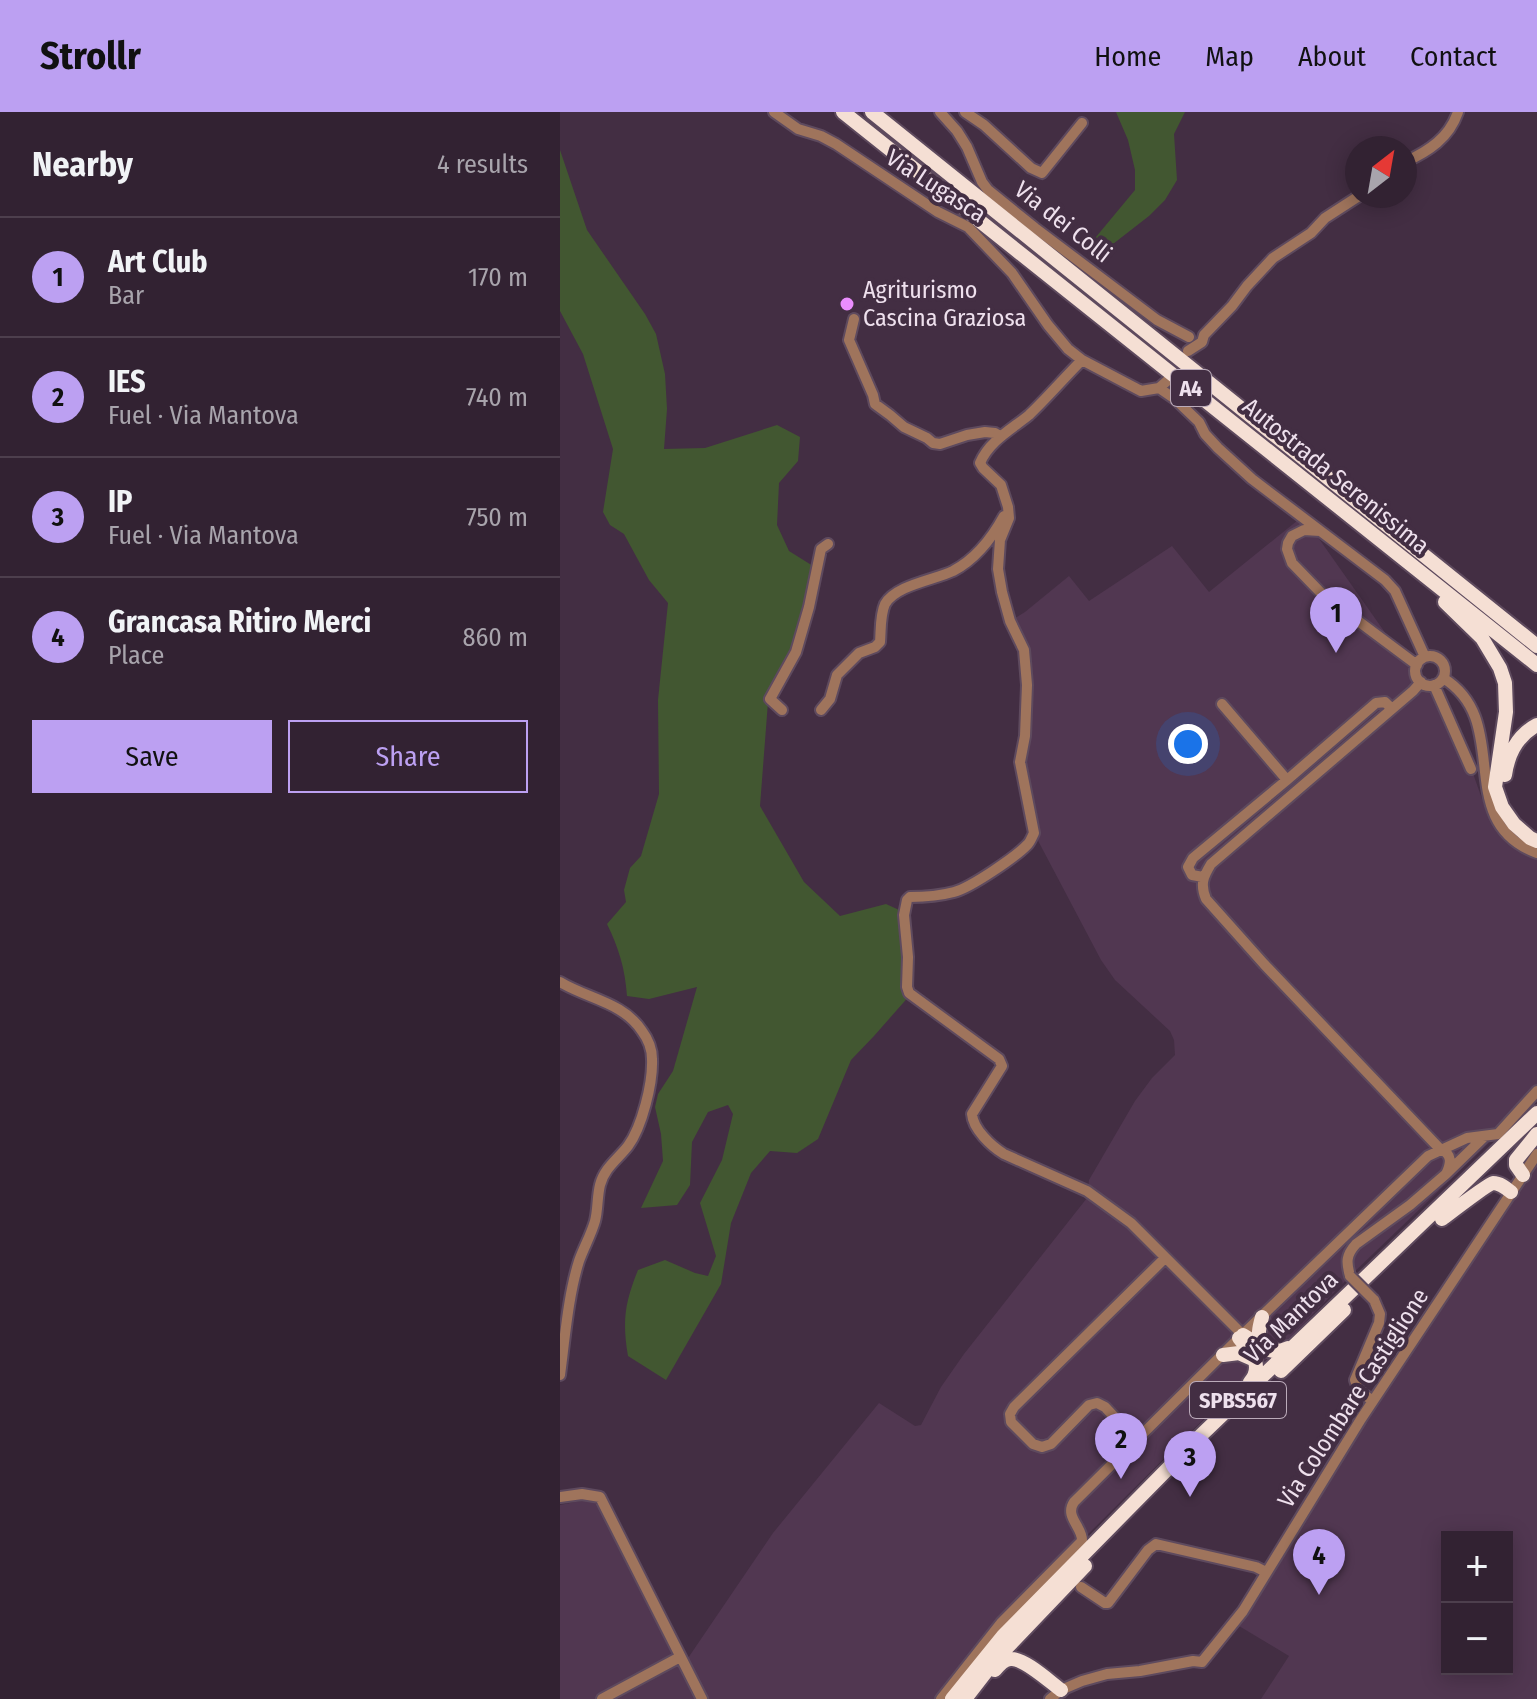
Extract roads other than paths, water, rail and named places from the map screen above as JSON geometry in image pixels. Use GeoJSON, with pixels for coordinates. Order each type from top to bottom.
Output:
{"type":"FeatureCollection","features":[{"type":"Feature","properties":{"kind":"highway","name":"Autostrada Serenissima"},"geometry":{"type":"LineString","coordinates":[[843,112],[1537,665]]}},
{"type":"Feature","properties":{"kind":"highway","name":"Autostrada Serenissima"},"geometry":{"type":"LineString","coordinates":[[872,112],[1537,646]]}},
{"type":"Feature","properties":{"kind":"highway"},"geometry":{"type":"LineString","coordinates":[[1363,525],[1467,622],[1493,654],[1505,683],[1506,698],[1495,787],[1502,807],[1514,824],[1537,841]]}},
{"type":"Feature","properties":{"kind":"highway"},"geometry":{"type":"LineString","coordinates":[[1444,571],[1537,634]]}},
{"type":"Feature","properties":{"kind":"highway"},"geometry":{"type":"LineString","coordinates":[[1537,725],[1529,729],[1516,744],[1506,767],[1504,784],[1510,803],[1521,820],[1537,831]]}},
{"type":"Feature","properties":{"kind":"highway","name":"Via Mantova"},"geometry":{"type":"LineString","coordinates":[[952,1699],[1003,1636],[1196,1440],[1537,1113]]}},
{"type":"Feature","properties":{"kind":"highway","name":"Via Mantova"},"geometry":{"type":"LineString","coordinates":[[966,1699],[996,1659],[1203,1446],[1537,1126]]}},
{"type":"Feature","properties":{"kind":"highway"},"geometry":{"type":"LineString","coordinates":[[1523,1175],[1516,1160],[1537,1134]]}},
{"type":"Feature","properties":{"kind":"highway"},"geometry":{"type":"LineString","coordinates":[[1442,1219],[1487,1185],[1494,1183],[1511,1192]]}},
{"type":"Feature","properties":{"kind":"highway"},"geometry":{"type":"LineString","coordinates":[[1262,1317],[1259,1339],[1262,1346]]}},
{"type":"Feature","properties":{"kind":"highway"},"geometry":{"type":"LineString","coordinates":[[1241,1337],[1276,1352],[1295,1343]]}},
{"type":"Feature","properties":{"kind":"highway"},"geometry":{"type":"LineString","coordinates":[[1236,1402],[1257,1371],[1255,1361],[1241,1337]]}},
{"type":"Feature","properties":{"kind":"highway"},"geometry":{"type":"LineString","coordinates":[[1223,1355],[1239,1353],[1255,1361]]}},
{"type":"Feature","properties":{"kind":"highway"},"geometry":{"type":"LineString","coordinates":[[1030,1624],[1016,1645],[1018,1656],[1056,1695]]}},
{"type":"Feature","properties":{"kind":"highway"},"geometry":{"type":"LineString","coordinates":[[966,1699],[1007,1659],[1023,1662]]}},
{"type":"Feature","properties":{"kind":"street","name":"Via Lugasca"},"geometry":{"type":"LineString","coordinates":[[774,112],[798,129],[836,144],[938,212],[968,227],[1012,273],[1068,349],[1082,360],[1141,391],[1163,384],[1199,422],[1218,448],[1252,479],[1320,531]]}},
{"type":"Feature","properties":{"kind":"street","name":"Via dei Colli"},"geometry":{"type":"LineString","coordinates":[[940,112],[967,147],[988,190],[1157,320],[1196,336],[1232,306],[1273,258],[1345,205]]}},
{"type":"Feature","properties":{"kind":"street"},"geometry":{"type":"LineString","coordinates":[[965,112],[1031,168],[1042,173],[1082,123]]}},
{"type":"Feature","properties":{"kind":"street"},"geometry":{"type":"LineString","coordinates":[[1417,157],[1442,138],[1454,124],[1458,112]]}},
{"type":"Feature","properties":{"kind":"street"},"geometry":{"type":"LineString","coordinates":[[854,319],[849,340],[875,404],[904,427],[933,443],[940,444],[985,432],[1000,436]]}},
{"type":"Feature","properties":{"kind":"street"},"geometry":{"type":"LineString","coordinates":[[1082,360],[1029,414],[1000,436],[980,463],[1001,485],[1008,507],[1009,518],[1000,540],[998,569],[1010,621],[1024,650],[1027,685],[1025,736],[1020,762],[1034,833],[1029,843],[968,887],[907,900],[904,915],[907,987],[909,993],[1002,1063],[972,1114],[973,1122],[994,1148],[1087,1191],[1131,1223],[1241,1337]]}},
{"type":"Feature","properties":{"kind":"street"},"geometry":{"type":"LineString","coordinates":[[821,710],[830,699],[837,675],[859,653],[880,642],[883,607],[890,597],[966,563],[986,545],[1008,507]]}},
{"type":"Feature","properties":{"kind":"street"},"geometry":{"type":"LineString","coordinates":[[1421,661],[1322,594],[1292,563],[1287,549],[1292,536],[1304,530],[1320,531],[1385,580],[1395,591],[1421,661],[1416,674],[1421,682],[1429,686],[1443,678],[1443,663],[1435,657],[1421,661]]}},
{"type":"Feature","properties":{"kind":"street"},"geometry":{"type":"LineString","coordinates":[[782,710],[770,699],[796,652],[821,549],[828,544]]}},
{"type":"Feature","properties":{"kind":"street"},"geometry":{"type":"LineString","coordinates":[[1443,678],[1463,694],[1480,729],[1486,789],[1495,817],[1509,837],[1537,853]]}},
{"type":"Feature","properties":{"kind":"street"},"geometry":{"type":"LineString","coordinates":[[1421,682],[1211,864],[1203,877],[1202,889],[1206,899],[1264,964],[1448,1154],[1450,1161],[1446,1174]]}},
{"type":"Feature","properties":{"kind":"street"},"geometry":{"type":"LineString","coordinates":[[1434,685],[1471,769]]}},
{"type":"Feature","properties":{"kind":"street"},"geometry":{"type":"LineString","coordinates":[[1203,877],[1192,875],[1188,867],[1193,858],[1376,703],[1385,702],[1392,709]]}},
{"type":"Feature","properties":{"kind":"street"},"geometry":{"type":"LineString","coordinates":[[1222,704],[1287,780]]}},
{"type":"Feature","properties":{"kind":"street"},"geometry":{"type":"LineString","coordinates":[[560,982],[624,1012],[642,1031],[650,1045],[652,1057],[651,1077],[636,1130],[628,1145],[604,1173],[600,1185],[596,1219],[579,1262],[560,1375]]}},
{"type":"Feature","properties":{"kind":"street"},"geometry":{"type":"LineString","coordinates":[[941,1699],[1001,1623],[1082,1541],[1072,1518],[1072,1504],[1419,1164],[1440,1149],[1470,1138],[1498,1134],[1537,1091]]}},
{"type":"Feature","properties":{"kind":"street"},"geometry":{"type":"LineString","coordinates":[[1373,1401],[1359,1391],[1355,1380],[1380,1314],[1374,1300],[1350,1276],[1347,1265],[1349,1252],[1410,1205],[1485,1136]]}},
{"type":"Feature","properties":{"kind":"street"},"geometry":{"type":"LineString","coordinates":[[1465,1156],[1470,1138]]}},
{"type":"Feature","properties":{"kind":"street","name":"Via Colombare Castiglione"},"geometry":{"type":"LineString","coordinates":[[1056,1695],[1082,1681],[1107,1674],[1202,1662],[1234,1623],[1373,1401],[1537,1154]]}},
{"type":"Feature","properties":{"kind":"street"},"geometry":{"type":"LineString","coordinates":[[1136,1440],[1102,1404],[1089,1405],[1051,1444],[1042,1447],[1033,1444],[1011,1422],[1010,1414],[1165,1258]]}},
{"type":"Feature","properties":{"kind":"street"},"geometry":{"type":"LineString","coordinates":[[560,1497],[582,1494],[600,1497],[702,1699]]}},
{"type":"Feature","properties":{"kind":"street"},"geometry":{"type":"LineString","coordinates":[[1081,1587],[1108,1603],[1148,1550],[1156,1544],[1266,1572]]}},
{"type":"Feature","properties":{"kind":"street"},"geometry":{"type":"LineString","coordinates":[[602,1699],[680,1657]]}},
{"type":"Feature","properties":{"kind":"place","name":"Agriturismo Cascina Graziosa"},"geometry":{"type":"Point","coordinates":[847,304]}},
{"type":"Feature","properties":{"kind":"place","name":"Art Club"},"geometry":{"type":"Point","coordinates":[1336,653]}},
{"type":"Feature","properties":{"kind":"place","name":"IES"},"geometry":{"type":"Point","coordinates":[1121,1479]}},
{"type":"Feature","properties":{"kind":"place","name":"IP"},"geometry":{"type":"Point","coordinates":[1190,1497]}},
{"type":"Feature","properties":{"kind":"place","name":"Grancasa Ritiro Merci"},"geometry":{"type":"Point","coordinates":[1319,1595]}}]}
